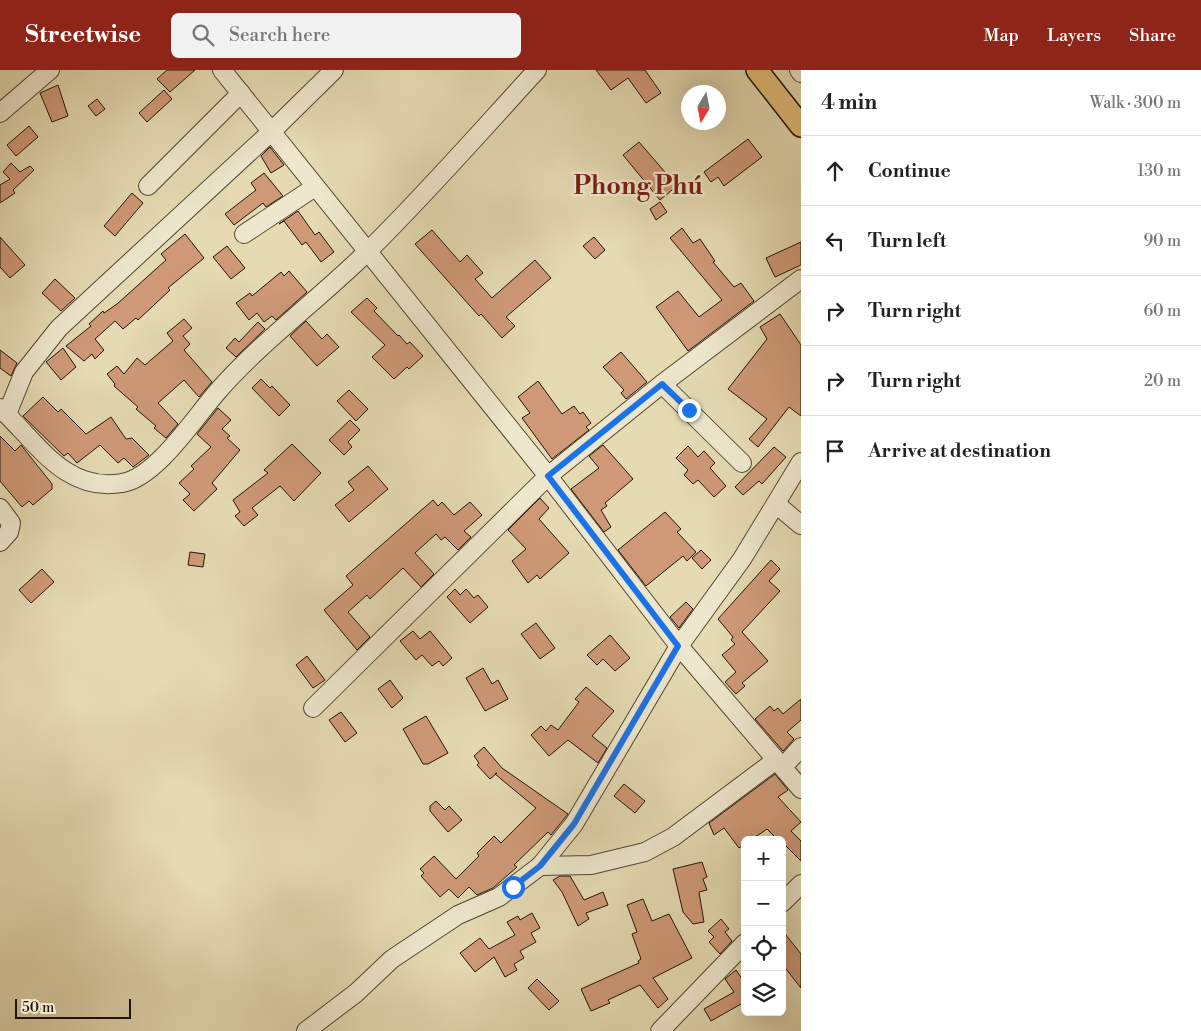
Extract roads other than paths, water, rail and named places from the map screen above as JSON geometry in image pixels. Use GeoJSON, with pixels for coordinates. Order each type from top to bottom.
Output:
{"type":"FeatureCollection","features":[{"type":"Feature","properties":{"kind":"main road"},"geometry":{"type":"LineString","coordinates":[[757,70],[801,126]]}},
{"type":"Feature","properties":{"kind":"street"},"geometry":{"type":"LineString","coordinates":[[0,113],[50,70]]}},
{"type":"Feature","properties":{"kind":"street"},"geometry":{"type":"LineString","coordinates":[[222,70],[548,476],[678,646],[801,789]]}},
{"type":"Feature","properties":{"kind":"street"},"geometry":{"type":"LineString","coordinates":[[334,70],[272,131],[58,328],[24,372],[3,411],[47,458],[74,478],[106,485],[132,481],[142,476],[155,465],[206,405],[256,351],[367,252],[537,70]]}},
{"type":"Feature","properties":{"kind":"street"},"geometry":{"type":"LineString","coordinates":[[148,186],[241,93]]}},
{"type":"Feature","properties":{"kind":"street"},"geometry":{"type":"LineString","coordinates":[[244,234],[315,187]]}},
{"type":"Feature","properties":{"kind":"street"},"geometry":{"type":"LineString","coordinates":[[313,708],[548,476],[662,384],[801,279]]}},
{"type":"Feature","properties":{"kind":"street"},"geometry":{"type":"LineString","coordinates":[[662,384],[742,463]]}},
{"type":"Feature","properties":{"kind":"street"},"geometry":{"type":"LineString","coordinates":[[306,1031],[356,993],[392,959],[458,915],[499,897],[540,866],[583,811],[678,646],[742,559],[801,462]]}},
{"type":"Feature","properties":{"kind":"street"},"geometry":{"type":"LineString","coordinates":[[776,504],[801,525]]}},
{"type":"Feature","properties":{"kind":"street"},"geometry":{"type":"LineString","coordinates":[[0,508],[11,523],[8,532],[0,542]]}},
{"type":"Feature","properties":{"kind":"street"},"geometry":{"type":"LineString","coordinates":[[540,866],[591,865],[645,852],[673,837],[780,764],[801,747]]}},
{"type":"Feature","properties":{"kind":"street"},"geometry":{"type":"LineString","coordinates":[[786,899],[801,884]]}},
{"type":"Feature","properties":{"kind":"street"},"geometry":{"type":"LineString","coordinates":[[660,1031],[741,947]]}},
{"type":"Feature","properties":{"kind":"district","name":"Phong Phú"},"geometry":{"type":"Point","coordinates":[638,185]}}]}
